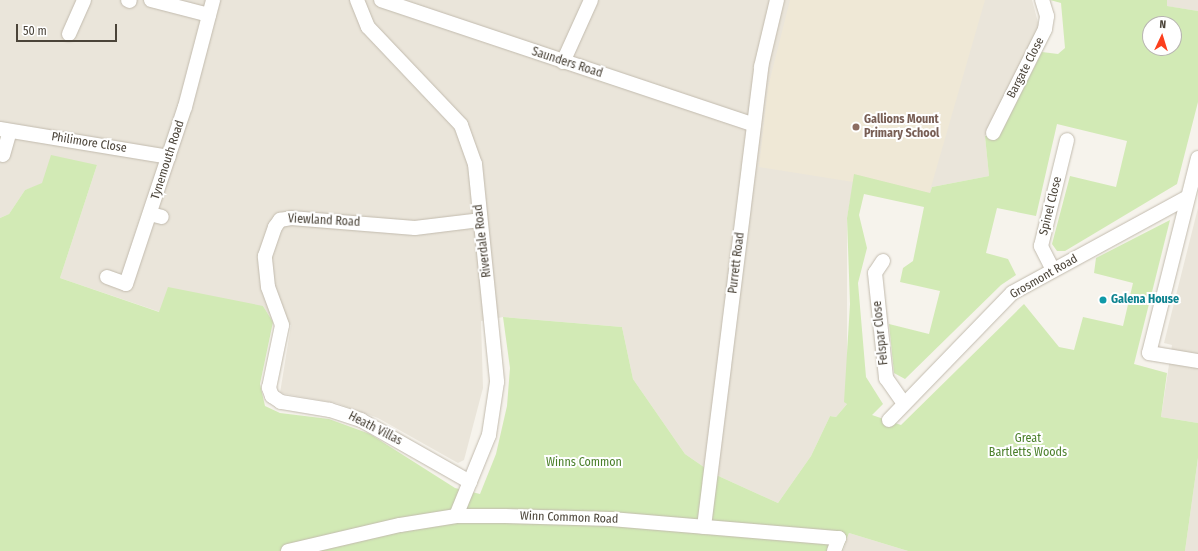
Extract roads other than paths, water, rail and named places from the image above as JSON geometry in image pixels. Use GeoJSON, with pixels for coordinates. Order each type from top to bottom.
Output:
{"type":"FeatureCollection","features":[{"type":"Feature","properties":{"kind":"street"},"geometry":{"type":"LineString","coordinates":[[69,34],[84,0]]}},
{"type":"Feature","properties":{"kind":"street"},"geometry":{"type":"LineString","coordinates":[[151,0],[209,15]]}},
{"type":"Feature","properties":{"kind":"street","name":"Tynemouth Road"},"geometry":{"type":"LineString","coordinates":[[107,277],[126,284],[156,216],[169,157],[213,0]]}},
{"type":"Feature","properties":{"kind":"street","name":"Riverdale Road"},"geometry":{"type":"LineString","coordinates":[[357,0],[368,27],[467,136],[475,164],[497,382],[489,435],[456,516]]}},
{"type":"Feature","properties":{"kind":"street","name":"Saunders Road"},"geometry":{"type":"LineString","coordinates":[[381,0],[754,125]]}},
{"type":"Feature","properties":{"kind":"street"},"geometry":{"type":"LineString","coordinates":[[563,62],[591,0]]}},
{"type":"Feature","properties":{"kind":"street","name":"Purrett Road"},"geometry":{"type":"LineString","coordinates":[[704,527],[761,67],[776,0]]}},
{"type":"Feature","properties":{"kind":"street","name":"Bargate Close"},"geometry":{"type":"LineString","coordinates":[[993,133],[1045,29],[1047,16],[1042,0]]}},
{"type":"Feature","properties":{"kind":"street","name":"Philimore Close"},"geometry":{"type":"LineString","coordinates":[[3,155],[5,130],[169,157]]}},
{"type":"Feature","properties":{"kind":"street","name":"Spinel Close"},"geometry":{"type":"LineString","coordinates":[[1053,270],[1041,246],[1067,140]]}},
{"type":"Feature","properties":{"kind":"street"},"geometry":{"type":"LineString","coordinates":[[1198,158],[1149,354],[1198,361]]}},
{"type":"Feature","properties":{"kind":"street","name":"Grosmont Road"},"geometry":{"type":"LineString","coordinates":[[889,420],[902,402],[1012,293],[1188,197]]}},
{"type":"Feature","properties":{"kind":"street","name":"Viewland Road"},"geometry":{"type":"LineString","coordinates":[[272,396],[270,388],[282,325],[268,287],[265,256],[280,220],[415,228],[480,220]]}},
{"type":"Feature","properties":{"kind":"street","name":"Felspar Close"},"geometry":{"type":"LineString","coordinates":[[883,261],[875,274],[886,378],[902,402]]}},
{"type":"Feature","properties":{"kind":"street","name":"Heath Villas"},"geometry":{"type":"LineString","coordinates":[[272,396],[281,402],[353,417],[470,482]]}},
{"type":"Feature","properties":{"kind":"street","name":"Winn Common Road"},"geometry":{"type":"LineString","coordinates":[[288,551],[346,535],[456,516],[562,516],[839,538],[834,551]]}},
{"type":"Feature","properties":{"kind":"place","name":"Gallions Mount Primary School"},"geometry":{"type":"Point","coordinates":[856,127]}},
{"type":"Feature","properties":{"kind":"place","name":"Galena House"},"geometry":{"type":"Point","coordinates":[1103,300]}},
{"type":"Feature","properties":{"kind":"park label","name":"Great Bartletts Woods"},"geometry":{"type":"Point","coordinates":[1028,446]}},
{"type":"Feature","properties":{"kind":"park label","name":"Winns Common"},"geometry":{"type":"Point","coordinates":[584,463]}}]}
